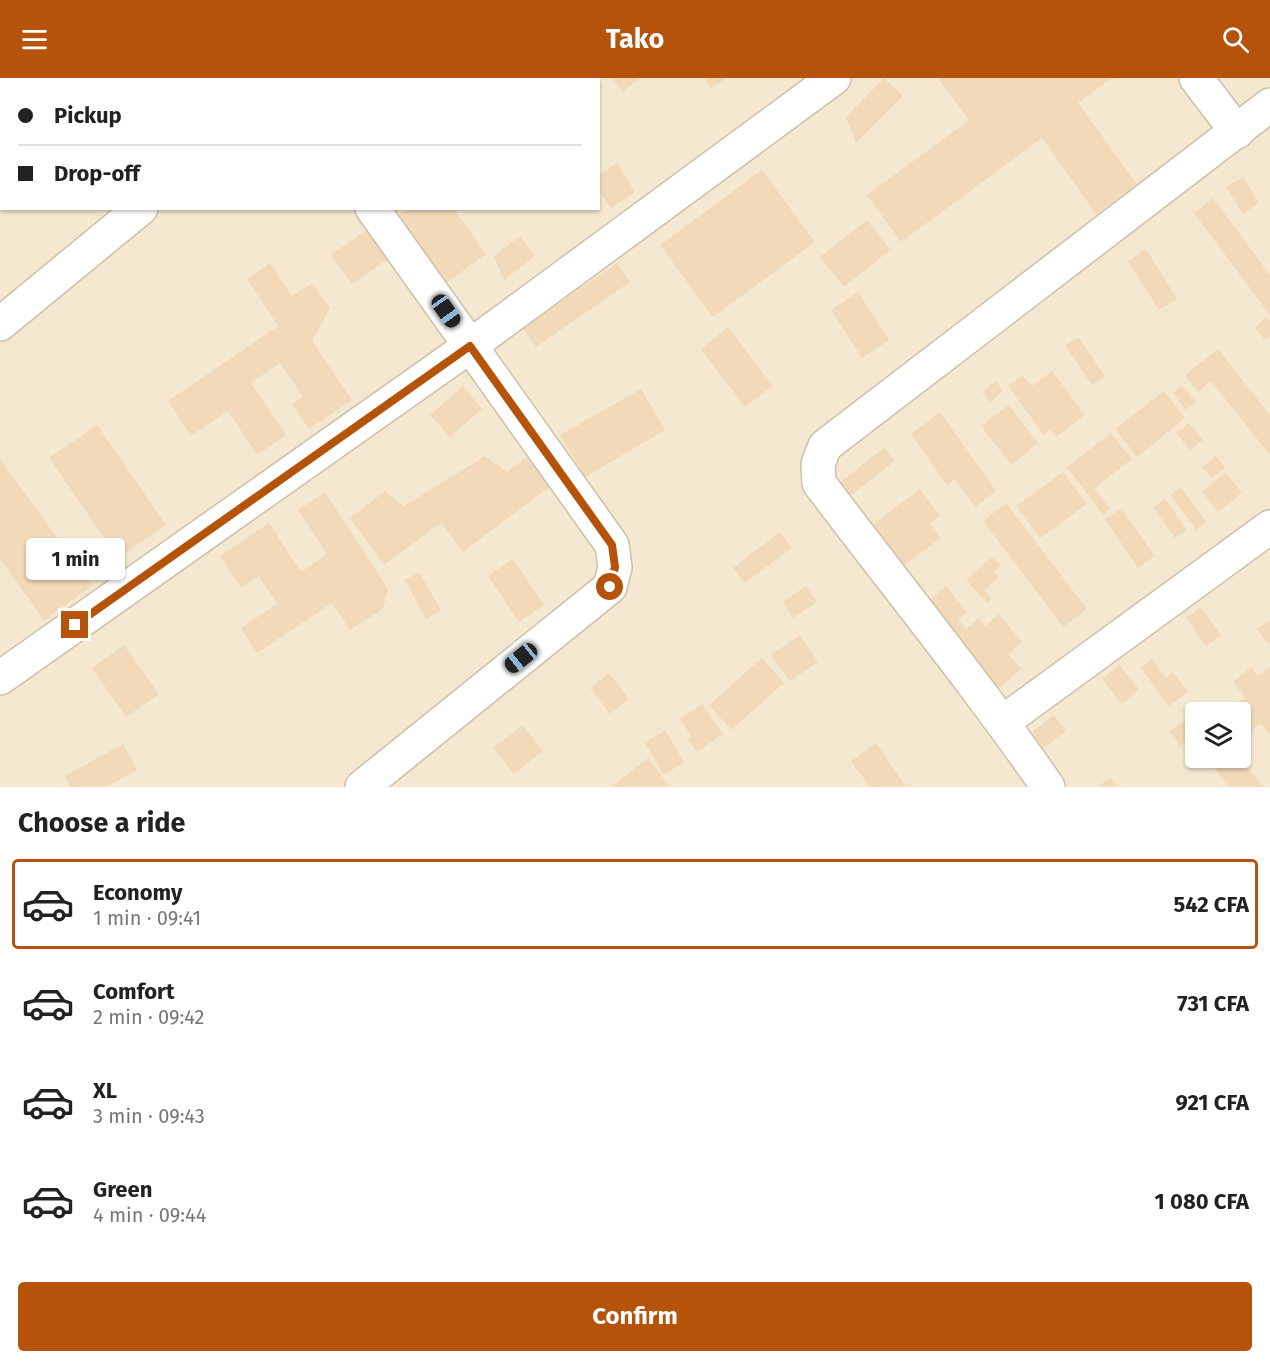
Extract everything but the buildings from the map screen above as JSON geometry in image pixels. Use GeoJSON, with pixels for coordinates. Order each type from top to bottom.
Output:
{"type":"FeatureCollection","features":[{"type":"Feature","properties":{"kind":"street"},"geometry":{"type":"LineString","coordinates":[[0,678],[470,346],[834,78]]}},
{"type":"Feature","properties":{"kind":"street"},"geometry":{"type":"LineString","coordinates":[[1196,78],[1237,132]]}},
{"type":"Feature","properties":{"kind":"street"},"geometry":{"type":"LineString","coordinates":[[1048,787],[1003,722],[923,622],[819,483],[818,464],[825,446],[1270,105]]}},
{"type":"Feature","properties":{"kind":"street"},"geometry":{"type":"LineString","coordinates":[[4,312],[138,210]]}},
{"type":"Feature","properties":{"kind":"street"},"geometry":{"type":"LineString","coordinates":[[362,787],[610,587],[615,567],[612,545],[373,210]]}},
{"type":"Feature","properties":{"kind":"street"},"geometry":{"type":"LineString","coordinates":[[1003,722],[1270,527]]}},
{"type":"Feature","properties":{"kind":"shaded area"},"geometry":{"type":"Polygon","coordinates":[[[600,78],[1270,78],[1270,787],[0,787],[0,210],[600,210],[600,78]]]}},
{"type":"Feature","properties":{"kind":"route"},"geometry":{"type":"LineString","coordinates":[[75,625],[470,346],[612,545],[615,567],[610,587]]}}]}
